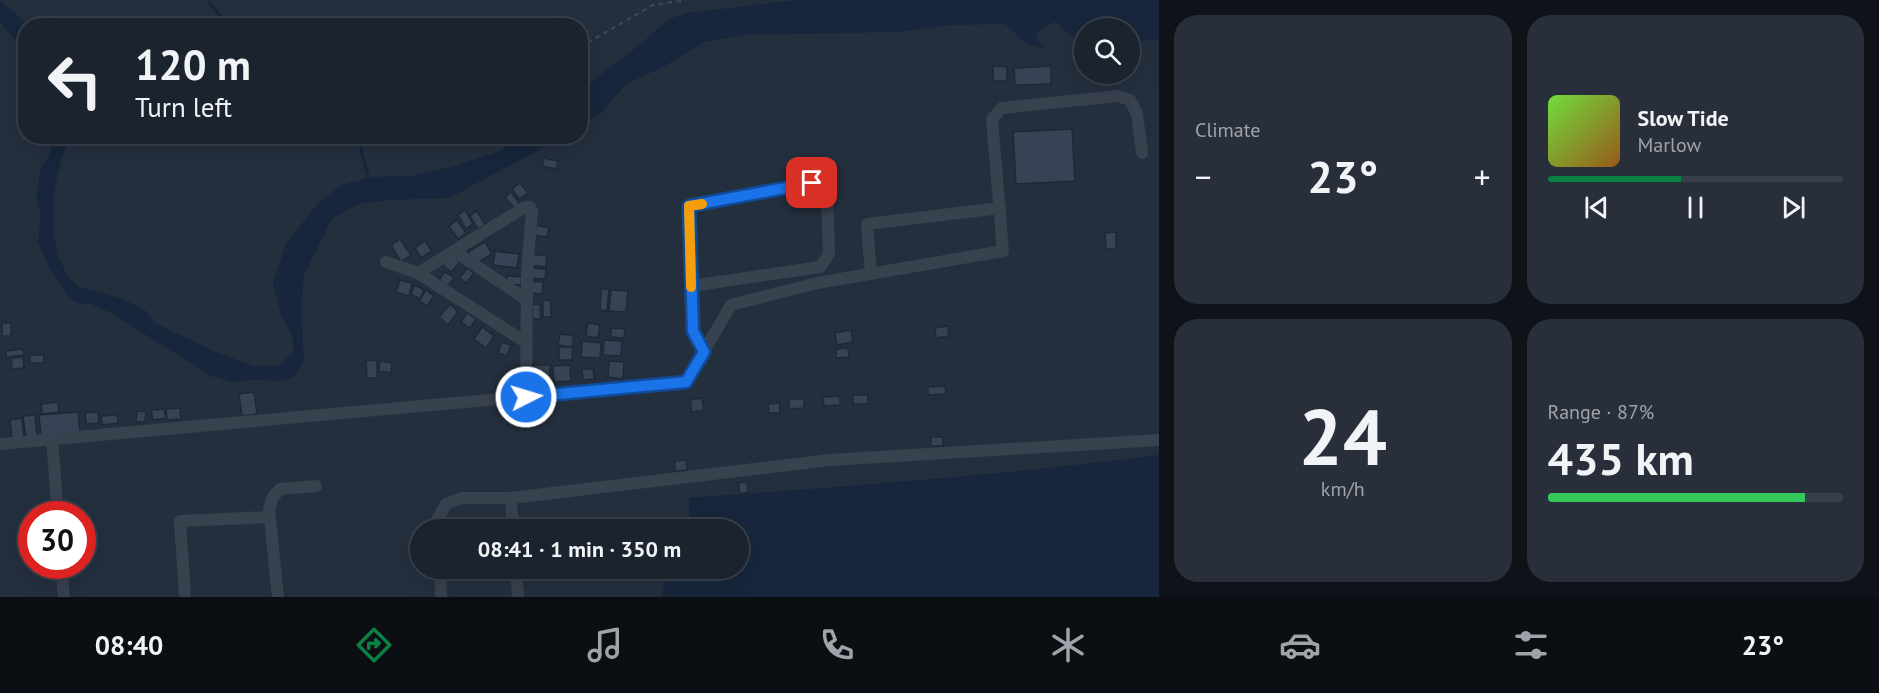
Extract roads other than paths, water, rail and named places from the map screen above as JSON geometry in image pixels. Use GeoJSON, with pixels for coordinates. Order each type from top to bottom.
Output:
{"type":"FeatureCollection","features":[{"type":"Feature","properties":{"kind":"street"},"geometry":{"type":"LineString","coordinates":[[0,444],[686,382],[731,305],[818,283],[1003,251],[992,118],[1002,108],[1118,96],[1130,100],[1137,114],[1142,153]]}},
{"type":"Feature","properties":{"kind":"street"},"geometry":{"type":"LineString","coordinates":[[691,286],[820,267],[829,254],[828,193],[823,185],[812,183],[689,206],[691,286],[693,331],[704,352]]}},
{"type":"Feature","properties":{"kind":"street"},"geometry":{"type":"LineString","coordinates":[[417,273],[525,207],[530,207],[532,211],[527,272],[526,397]]}},
{"type":"Feature","properties":{"kind":"street"},"geometry":{"type":"LineString","coordinates":[[871,274],[867,224],[1000,208]]}},
{"type":"Feature","properties":{"kind":"street"},"geometry":{"type":"LineString","coordinates":[[454,250],[527,300]]}},
{"type":"Feature","properties":{"kind":"street"},"geometry":{"type":"LineString","coordinates":[[386,262],[417,273],[527,343]]}},
{"type":"Feature","properties":{"kind":"street"},"geometry":{"type":"LineString","coordinates":[[52,440],[57,501]]}},
{"type":"Feature","properties":{"kind":"street"},"geometry":{"type":"LineString","coordinates":[[438,519],[446,504],[462,498],[511,498],[830,460],[1159,440]]}},
{"type":"Feature","properties":{"kind":"street"},"geometry":{"type":"LineString","coordinates":[[278,597],[269,509],[273,497],[280,489],[316,486]]}},
{"type":"Feature","properties":{"kind":"street"},"geometry":{"type":"LineString","coordinates":[[511,498],[512,519]]}},
{"type":"Feature","properties":{"kind":"street"},"geometry":{"type":"LineString","coordinates":[[185,597],[180,521],[270,517]]}},
{"type":"Feature","properties":{"kind":"street"},"geometry":{"type":"LineString","coordinates":[[62,579],[64,597]]}},
{"type":"Feature","properties":{"kind":"street"},"geometry":{"type":"LineString","coordinates":[[440,579],[441,597]]}},
{"type":"Feature","properties":{"kind":"street"},"geometry":{"type":"LineString","coordinates":[[517,579],[518,597]]}},
{"type":"Feature","properties":{"kind":"water"},"geometry":{"type":"Polygon","coordinates":[[[0,0],[20,18],[18,18],[18,44],[0,22],[0,0]]]}},
{"type":"Feature","properties":{"kind":"water"},"geometry":{"type":"Polygon","coordinates":[[[796,0],[1159,0],[1159,39],[1140,41],[1140,18],[1074,18],[1074,39],[1056,22],[1040,29],[1035,38],[1046,48],[1028,45],[1005,24],[950,25],[898,32],[741,35],[705,42],[663,67],[626,84],[599,115],[588,120],[588,85],[669,19],[688,13],[796,0]]]}},
{"type":"Feature","properties":{"kind":"water"},"geometry":{"type":"Polygon","coordinates":[[[52,144],[69,144],[64,150],[57,176],[53,229],[58,255],[67,275],[79,287],[120,298],[145,310],[155,323],[213,351],[254,366],[279,365],[293,351],[293,338],[281,315],[273,283],[286,244],[317,204],[342,185],[371,177],[410,176],[452,167],[501,151],[507,144],[550,144],[449,198],[389,200],[358,204],[332,219],[304,275],[301,307],[304,360],[294,377],[283,381],[232,382],[211,376],[111,313],[91,304],[77,303],[70,298],[50,269],[38,242],[41,214],[36,194],[41,168],[49,156],[52,144]]]}},
{"type":"Feature","properties":{"kind":"water"},"geometry":{"type":"Polygon","coordinates":[[[1159,455],[1159,597],[662,597],[665,579],[749,579],[749,519],[689,519],[689,498],[1159,455]]]}},
{"type":"Feature","properties":{"kind":"waterway"},"geometry":{"type":"LineString","coordinates":[[208,0],[221,18]]}},
{"type":"Feature","properties":{"kind":"waterway"},"geometry":{"type":"LineString","coordinates":[[360,144],[369,181]]}}]}
